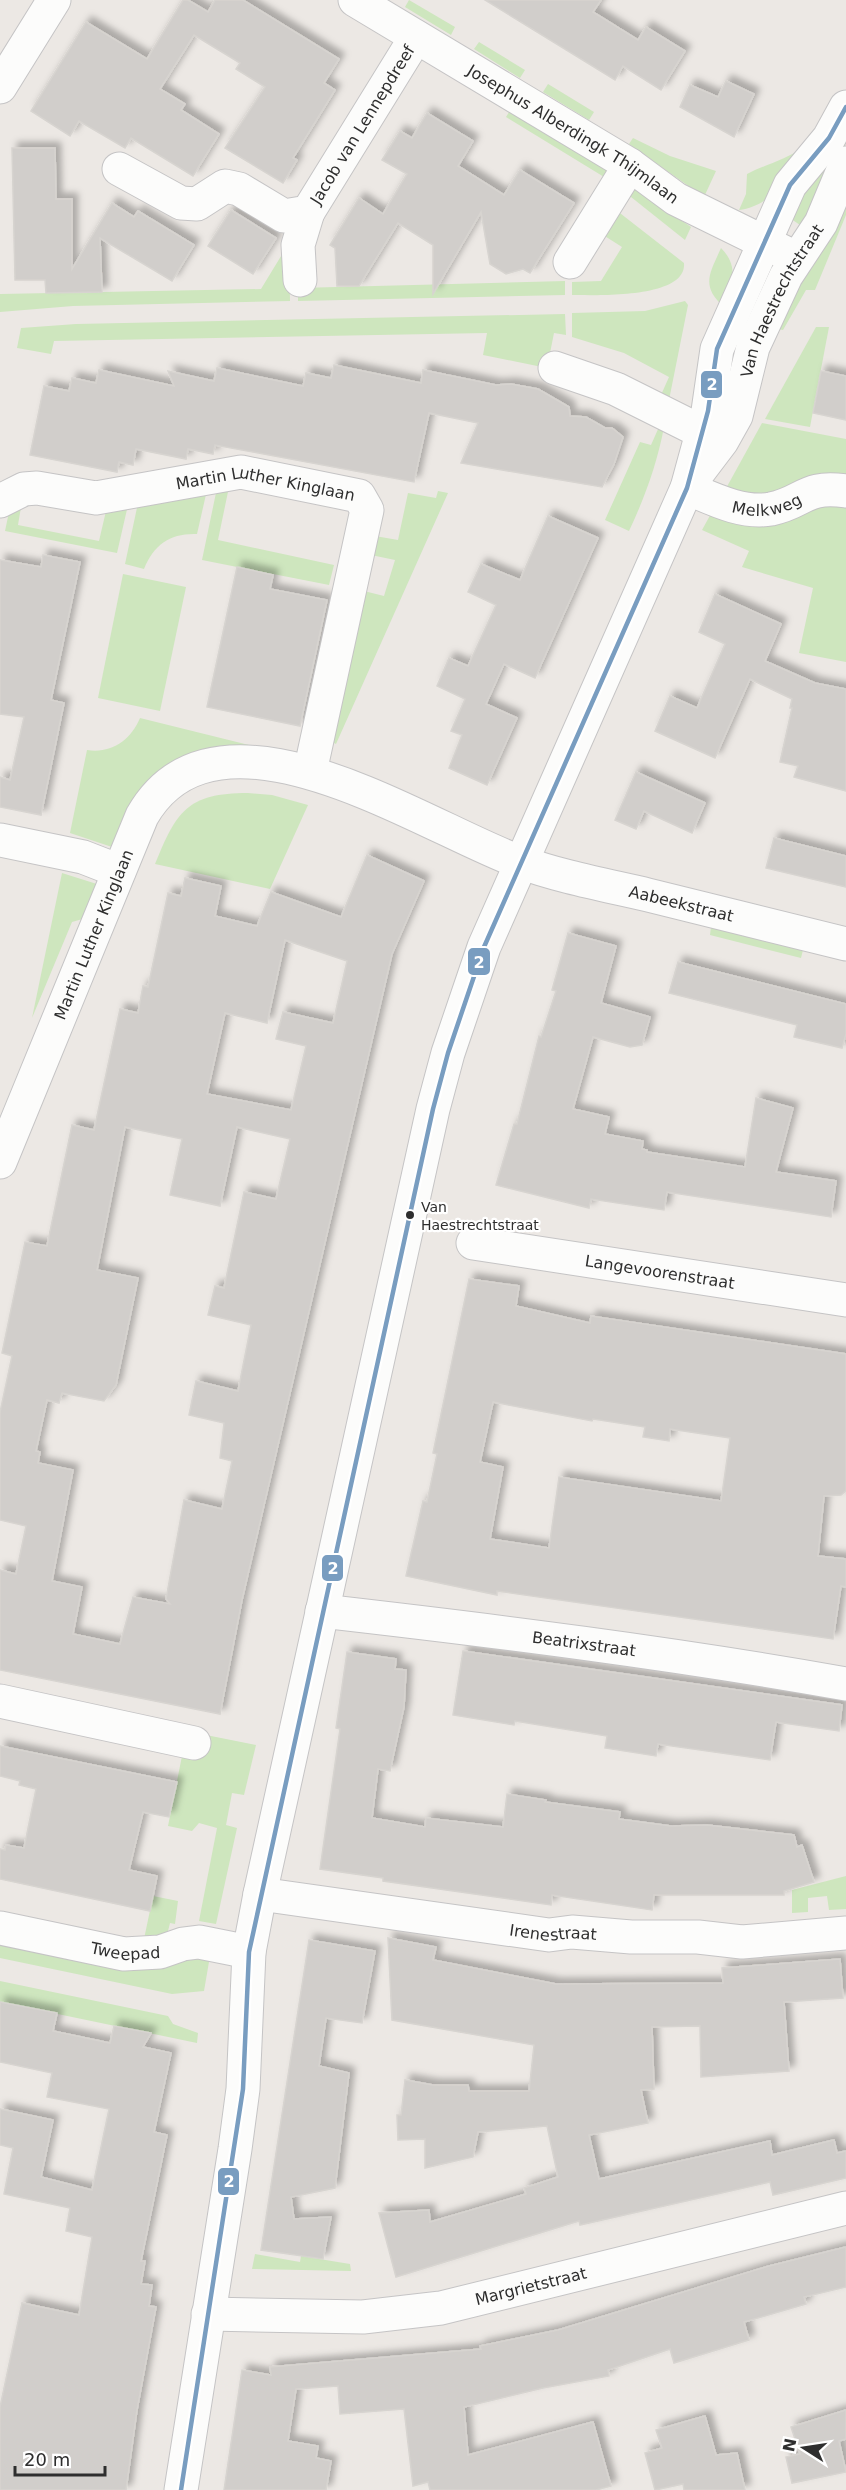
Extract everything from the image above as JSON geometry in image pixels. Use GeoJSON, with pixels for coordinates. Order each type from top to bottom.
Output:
{"type":"FeatureCollection","features":[{"type":"Feature","properties":{"kind":"street"},"geometry":{"type":"LineString","coordinates":[[0,87],[54,0]]}},
{"type":"Feature","properties":{"kind":"street","name":"Josephus Alberdingk Thijmlaan"},"geometry":{"type":"LineString","coordinates":[[355,0],[630,165],[676,200],[796,258]]}},
{"type":"Feature","properties":{"kind":"street","name":"Jacob van Lennepdreef"},"geometry":{"type":"LineString","coordinates":[[300,280],[298,245],[309,212],[416,37]]}},
{"type":"Feature","properties":{"kind":"street","name":"Van Haestrechtstraat"},"geometry":{"type":"LineString","coordinates":[[712,436],[708,411],[717,349],[790,185],[828,138],[846,107]]}},
{"type":"Feature","properties":{"kind":"street","name":"Van Haestrechtstraat"},"geometry":{"type":"LineString","coordinates":[[180,2490],[243,2089],[249,1952],[433,1109],[466,994],[519,862],[712,436],[735,416],[753,347],[796,258],[821,223],[846,163]]}},
{"type":"Feature","properties":{"kind":"street"},"geometry":{"type":"LineString","coordinates":[[570,262],[630,165]]}},
{"type":"Feature","properties":{"kind":"street","name":"Jacob van Lennepdreef"},"geometry":{"type":"LineString","coordinates":[[119,169],[181,203],[196,204],[225,186],[239,189],[284,216],[309,212]]}},
{"type":"Feature","properties":{"kind":"street"},"geometry":{"type":"LineString","coordinates":[[555,368],[616,389],[712,436]]}},
{"type":"Feature","properties":{"kind":"street","name":"Martin Luther Kinglaan"},"geometry":{"type":"LineString","coordinates":[[0,501],[24,489],[37,488],[96,498],[241,472],[359,496],[367,510],[310,772]]}},
{"type":"Feature","properties":{"kind":"street","name":"Melkweg"},"geometry":{"type":"LineString","coordinates":[[687,488],[718,501],[754,510],[782,505],[812,490],[827,488],[846,491]]}},
{"type":"Feature","properties":{"kind":"street","name":"Martin Luther Kinglaan"},"geometry":{"type":"LineString","coordinates":[[0,1161],[118,871],[154,794],[184,772],[218,764],[241,763],[310,772],[351,786],[519,862]]}},
{"type":"Feature","properties":{"kind":"street"},"geometry":{"type":"LineString","coordinates":[[0,840],[83,857],[118,871]]}},
{"type":"Feature","properties":{"kind":"street","name":"Aabeekstraat"},"geometry":{"type":"LineString","coordinates":[[519,862],[846,944]]}},
{"type":"Feature","properties":{"kind":"street","name":"Langevoorenstraat"},"geometry":{"type":"LineString","coordinates":[[473,1243],[846,1300]]}},
{"type":"Feature","properties":{"kind":"street","name":"Beatrixstraat"},"geometry":{"type":"LineString","coordinates":[[322,1611],[487,1629],[723,1663],[846,1684]]}},
{"type":"Feature","properties":{"kind":"street"},"geometry":{"type":"LineString","coordinates":[[0,1701],[194,1743]]}},
{"type":"Feature","properties":{"kind":"street","name":"Irenestraat"},"geometry":{"type":"LineString","coordinates":[[260,1894],[549,1935],[572,1932],[631,1937],[698,1937],[742,1942],[846,1933]]}},
{"type":"Feature","properties":{"kind":"street","name":"Tweepad"},"geometry":{"type":"LineString","coordinates":[[0,1928],[124,1954],[160,1952],[183,1944],[199,1942],[249,1952]]}},
{"type":"Feature","properties":{"kind":"street","name":"Margrietstraat"},"geometry":{"type":"LineString","coordinates":[[208,2314],[363,2317],[441,2308],[846,2208]]}},
{"type":"Feature","properties":{"kind":"green space"},"geometry":{"type":"Polygon","coordinates":[[[409,0],[455,27],[451,35],[405,7],[409,0]]]}},
{"type":"Feature","properties":{"kind":"green space"},"geometry":{"type":"Polygon","coordinates":[[[479,42],[525,70],[520,78],[474,49],[479,42]]]}},
{"type":"Feature","properties":{"kind":"green space"},"geometry":{"type":"Polygon","coordinates":[[[548,84],[594,112],[589,120],[543,92],[548,84]]]}},
{"type":"Feature","properties":{"kind":"green space"},"geometry":{"type":"Polygon","coordinates":[[[511,109],[614,173],[609,180],[506,117],[511,109]]]}},
{"type":"Feature","properties":{"kind":"green space"},"geometry":{"type":"Polygon","coordinates":[[[846,137],[845,148],[835,171],[800,225],[784,214],[846,137]]]}},
{"type":"Feature","properties":{"kind":"green space"},"geometry":{"type":"Polygon","coordinates":[[[633,138],[670,156],[716,171],[704,197],[629,144],[633,138]]]}},
{"type":"Feature","properties":{"kind":"green space"},"geometry":{"type":"Polygon","coordinates":[[[803,147],[785,178],[771,195],[752,207],[739,210],[746,194],[747,174],[803,147]]]}},
{"type":"Feature","properties":{"kind":"green space"},"geometry":{"type":"Polygon","coordinates":[[[846,184],[846,215],[815,290],[806,290],[783,330],[772,328],[846,184]]]}},
{"type":"Feature","properties":{"kind":"green space"},"geometry":{"type":"Polygon","coordinates":[[[631,186],[691,227],[685,240],[626,193],[631,186]]]}},
{"type":"Feature","properties":{"kind":"green space"},"geometry":{"type":"Polygon","coordinates":[[[616,210],[684,263],[681,275],[671,283],[638,293],[572,295],[572,282],[601,281],[622,247],[600,233],[616,210]]]}},
{"type":"Feature","properties":{"kind":"green space"},"geometry":{"type":"Polygon","coordinates":[[[289,243],[290,301],[73,306],[0,312],[0,294],[261,289],[289,243]]]}},
{"type":"Feature","properties":{"kind":"green space"},"geometry":{"type":"Polygon","coordinates":[[[721,248],[731,262],[733,277],[724,307],[712,292],[709,279],[721,248]]]}},
{"type":"Feature","properties":{"kind":"green space"},"geometry":{"type":"Polygon","coordinates":[[[565,281],[565,295],[298,301],[298,288],[565,281]]]}},
{"type":"Feature","properties":{"kind":"green space"},"geometry":{"type":"Polygon","coordinates":[[[685,301],[688,305],[669,400],[661,395],[669,377],[624,353],[572,337],[572,313],[645,311],[685,301]]]}},
{"type":"Feature","properties":{"kind":"green space"},"geometry":{"type":"Polygon","coordinates":[[[565,314],[566,335],[554,333],[547,368],[483,355],[487,333],[54,341],[51,354],[17,348],[21,328],[76,324],[565,314]]]}},
{"type":"Feature","properties":{"kind":"green space"},"geometry":{"type":"Polygon","coordinates":[[[816,327],[829,327],[810,427],[765,419],[816,327]]]}},
{"type":"Feature","properties":{"kind":"green space"},"geometry":{"type":"Polygon","coordinates":[[[762,423],[846,439],[846,481],[779,496],[724,492],[762,423]]]}},
{"type":"Feature","properties":{"kind":"green space"},"geometry":{"type":"Polygon","coordinates":[[[659,427],[664,427],[654,467],[629,531],[605,520],[640,442],[651,445],[659,427]]]}},
{"type":"Feature","properties":{"kind":"green space"},"geometry":{"type":"Polygon","coordinates":[[[229,487],[218,540],[334,565],[329,585],[202,560],[217,488],[229,487]]]}},
{"type":"Feature","properties":{"kind":"green space"},"geometry":{"type":"Polygon","coordinates":[[[207,490],[197,534],[179,536],[164,542],[153,553],[144,569],[125,564],[138,503],[207,490]]]}},
{"type":"Feature","properties":{"kind":"green space"},"geometry":{"type":"Polygon","coordinates":[[[438,491],[448,493],[336,744],[330,741],[364,591],[384,596],[395,560],[371,555],[375,536],[398,540],[408,493],[436,498],[438,491]]]}},
{"type":"Feature","properties":{"kind":"green space"},"geometry":{"type":"Polygon","coordinates":[[[846,501],[846,662],[799,653],[813,588],[742,567],[749,551],[702,530],[713,510],[846,501]]]}},
{"type":"Feature","properties":{"kind":"green space"},"geometry":{"type":"Polygon","coordinates":[[[128,505],[117,553],[5,531],[9,512],[21,507],[18,525],[99,541],[106,511],[128,505]]]}},
{"type":"Feature","properties":{"kind":"green space"},"geometry":{"type":"Polygon","coordinates":[[[123,574],[186,587],[160,711],[98,698],[123,574]]]}},
{"type":"Feature","properties":{"kind":"green space"},"geometry":{"type":"Polygon","coordinates":[[[140,718],[253,746],[252,751],[197,754],[177,760],[162,768],[149,781],[138,798],[115,848],[70,833],[87,750],[104,750],[119,744],[131,733],[140,718]]]}},
{"type":"Feature","properties":{"kind":"green space"},"geometry":{"type":"Polygon","coordinates":[[[248,793],[272,795],[308,805],[270,889],[155,864],[170,831],[186,809],[211,797],[248,793]]]}},
{"type":"Feature","properties":{"kind":"green space"},"geometry":{"type":"Polygon","coordinates":[[[62,873],[100,885],[86,918],[72,922],[32,1018],[62,873]]]}},
{"type":"Feature","properties":{"kind":"green space"},"geometry":{"type":"Polygon","coordinates":[[[711,927],[803,950],[801,958],[710,935],[711,927]]]}},
{"type":"Feature","properties":{"kind":"green space"},"geometry":{"type":"Polygon","coordinates":[[[206,1735],[256,1745],[244,1795],[232,1793],[226,1825],[237,1828],[216,1924],[199,1921],[217,1828],[199,1823],[192,1831],[168,1826],[183,1751],[206,1735]]]}},
{"type":"Feature","properties":{"kind":"green space"},"geometry":{"type":"Polygon","coordinates":[[[846,1876],[846,1909],[829,1910],[827,1896],[808,1898],[808,1912],[792,1913],[792,1890],[846,1876]]]}},
{"type":"Feature","properties":{"kind":"green space"},"geometry":{"type":"Polygon","coordinates":[[[153,1896],[178,1901],[175,1924],[170,1923],[167,1935],[144,1939],[153,1896]]]}},
{"type":"Feature","properties":{"kind":"green space"},"geometry":{"type":"Polygon","coordinates":[[[0,1938],[210,1956],[204,1991],[172,1994],[0,1958],[0,1938]]]}},
{"type":"Feature","properties":{"kind":"green space"},"geometry":{"type":"Polygon","coordinates":[[[0,1981],[168,2016],[173,2024],[198,2033],[197,2043],[0,2002],[0,1981]]]}},
{"type":"Feature","properties":{"kind":"green space"},"geometry":{"type":"Polygon","coordinates":[[[255,2254],[300,2262],[301,2256],[350,2264],[351,2271],[252,2269],[255,2254]]]}},
{"type":"Feature","properties":{"kind":"building"},"geometry":{"type":"Polygon","coordinates":[[[183,0],[188,0],[208,12],[215,0],[243,0],[339,59],[324,83],[335,90],[293,158],[297,160],[283,183],[225,148],[265,87],[236,69],[240,63],[194,35],[160,89],[185,104],[181,110],[219,134],[193,176],[131,138],[125,148],[79,121],[70,136],[31,111],[86,22],[147,59],[183,0]]]}},
{"type":"Feature","properties":{"kind":"building"},"geometry":{"type":"Polygon","coordinates":[[[485,0],[601,0],[593,12],[638,40],[646,27],[685,51],[661,90],[623,66],[615,80],[485,0]]]}},
{"type":"Feature","properties":{"kind":"building"},"geometry":{"type":"Polygon","coordinates":[[[726,81],[754,94],[734,137],[680,107],[690,85],[718,97],[726,81]]]}},
{"type":"Feature","properties":{"kind":"building"},"geometry":{"type":"Polygon","coordinates":[[[427,113],[473,141],[458,166],[504,195],[520,170],[574,203],[530,273],[523,269],[506,274],[490,264],[481,212],[433,294],[433,245],[398,223],[359,286],[337,286],[335,248],[330,245],[359,198],[383,214],[407,174],[382,160],[400,131],[412,138],[427,113]]]}},
{"type":"Feature","properties":{"kind":"building"},"geometry":{"type":"Polygon","coordinates":[[[12,148],[55,148],[56,199],[72,199],[72,269],[112,203],[134,217],[138,211],[194,245],[172,281],[100,238],[102,292],[46,293],[45,280],[15,280],[12,148]]]}},
{"type":"Feature","properties":{"kind":"building"},"geometry":{"type":"Polygon","coordinates":[[[231,210],[276,238],[253,274],[208,246],[231,210]]]}},
{"type":"Feature","properties":{"kind":"building"},"geometry":{"type":"Polygon","coordinates":[[[334,365],[421,383],[423,370],[496,385],[511,384],[538,389],[569,407],[570,416],[586,417],[605,428],[612,428],[623,437],[614,464],[602,487],[461,463],[478,423],[429,413],[414,482],[215,445],[213,454],[188,449],[186,459],[136,449],[133,465],[119,462],[117,472],[30,455],[44,386],[69,391],[72,378],[96,383],[99,370],[174,386],[168,371],[214,381],[217,368],[303,386],[306,373],[331,378],[334,365]]]}},
{"type":"Feature","properties":{"kind":"building"},"geometry":{"type":"Polygon","coordinates":[[[821,371],[846,376],[846,420],[813,413],[821,371]]]}},
{"type":"Feature","properties":{"kind":"building"},"geometry":{"type":"Polygon","coordinates":[[[548,516],[598,538],[535,678],[504,664],[486,704],[517,718],[487,785],[449,768],[462,735],[451,731],[465,699],[437,686],[449,658],[468,666],[496,605],[468,592],[481,564],[520,580],[548,516]]]}},
{"type":"Feature","properties":{"kind":"building"},"geometry":{"type":"Polygon","coordinates":[[[43,555],[80,562],[51,700],[64,703],[41,815],[0,807],[0,777],[10,780],[24,717],[0,714],[0,560],[41,567],[43,555]]]}},
{"type":"Feature","properties":{"kind":"building"},"geometry":{"type":"Polygon","coordinates":[[[237,567],[273,575],[270,589],[327,600],[300,726],[207,707],[237,567]]]}},
{"type":"Feature","properties":{"kind":"building"},"geometry":{"type":"Polygon","coordinates":[[[715,594],[781,624],[765,661],[815,683],[846,689],[846,791],[794,777],[798,766],[780,762],[792,699],[750,679],[715,758],[655,731],[670,696],[697,708],[725,644],[699,632],[715,594]]]}},
{"type":"Feature","properties":{"kind":"building"},"geometry":{"type":"Polygon","coordinates":[[[636,772],[705,803],[692,833],[644,811],[636,829],[615,820],[636,772]]]}},
{"type":"Feature","properties":{"kind":"building"},"geometry":{"type":"Polygon","coordinates":[[[774,838],[846,856],[846,887],[766,868],[774,838]]]}},
{"type":"Feature","properties":{"kind":"building"},"geometry":{"type":"Polygon","coordinates":[[[367,855],[424,881],[392,954],[242,1600],[220,1714],[0,1670],[0,1570],[16,1574],[26,1526],[0,1520],[0,1412],[12,1356],[2,1353],[25,1242],[47,1246],[72,1125],[94,1130],[120,1009],[138,1013],[143,986],[148,987],[168,893],[181,896],[185,878],[221,886],[215,916],[257,926],[271,892],[341,917],[367,855]],[[285,940],[267,1023],[225,1013],[207,1094],[291,1110],[306,1046],[276,1039],[283,1012],[333,1023],[347,961],[285,940]],[[125,1127],[97,1270],[138,1278],[116,1385],[104,1401],[62,1393],[59,1403],[47,1400],[36,1451],[40,1452],[38,1463],[73,1470],[52,1581],[82,1587],[73,1634],[120,1644],[133,1597],[170,1604],[166,1599],[184,1500],[222,1509],[232,1461],[220,1458],[224,1423],[189,1415],[196,1381],[238,1391],[251,1325],[208,1315],[215,1286],[224,1288],[244,1192],[276,1199],[290,1139],[237,1127],[220,1206],[170,1195],[182,1139],[125,1127]]]}},
{"type":"Feature","properties":{"kind":"building"},"geometry":{"type":"Polygon","coordinates":[[[568,933],[616,946],[601,1003],[650,1017],[642,1045],[630,1047],[593,1037],[573,1109],[609,1117],[605,1134],[643,1141],[642,1149],[647,1152],[745,1167],[756,1098],[793,1108],[776,1172],[836,1181],[831,1217],[667,1192],[664,1210],[591,1199],[589,1208],[496,1185],[514,1124],[517,1124],[539,1036],[541,1037],[556,991],[552,990],[568,933]]]}},
{"type":"Feature","properties":{"kind":"building"},"geometry":{"type":"Polygon","coordinates":[[[678,962],[846,1004],[846,1034],[842,1048],[794,1037],[797,1025],[669,993],[678,962]]]}},
{"type":"Feature","properties":{"kind":"building"},"geometry":{"type":"Polygon","coordinates":[[[469,1279],[519,1286],[516,1306],[590,1323],[591,1316],[846,1354],[846,1491],[841,1495],[824,1496],[818,1556],[846,1559],[846,1587],[841,1586],[833,1639],[497,1591],[497,1595],[406,1576],[423,1501],[427,1502],[437,1454],[433,1453],[469,1279]],[[493,1402],[480,1462],[503,1467],[490,1539],[549,1548],[559,1477],[721,1501],[730,1438],[670,1429],[669,1441],[643,1437],[645,1427],[593,1419],[592,1421],[493,1402]]]}},
{"type":"Feature","properties":{"kind":"building"},"geometry":{"type":"Polygon","coordinates":[[[463,1651],[842,1705],[839,1731],[776,1722],[770,1760],[658,1744],[656,1756],[605,1748],[607,1736],[515,1721],[514,1725],[453,1715],[463,1651]]]}},
{"type":"Feature","properties":{"kind":"building"},"geometry":{"type":"Polygon","coordinates":[[[347,1652],[396,1659],[395,1669],[406,1670],[404,1707],[390,1771],[378,1769],[372,1818],[425,1827],[426,1818],[503,1827],[507,1794],[546,1800],[545,1802],[620,1812],[619,1819],[671,1826],[707,1825],[794,1835],[797,1847],[802,1845],[814,1882],[784,1891],[784,1895],[654,1895],[652,1910],[552,1895],[551,1905],[383,1881],[383,1878],[320,1869],[340,1729],[336,1728],[347,1652]]]}},
{"type":"Feature","properties":{"kind":"building"},"geometry":{"type":"Polygon","coordinates":[[[0,1746],[177,1782],[169,1817],[143,1812],[129,1870],[157,1876],[150,1911],[0,1879],[0,1849],[5,1850],[6,1845],[24,1848],[36,1789],[19,1785],[20,1781],[0,1776],[0,1746]]]}},
{"type":"Feature","properties":{"kind":"building"},"geometry":{"type":"Polygon","coordinates":[[[388,1938],[436,1947],[433,1960],[556,1984],[723,1983],[722,1968],[840,1959],[843,1998],[784,2002],[789,2071],[701,2077],[700,2026],[652,2027],[654,2089],[641,2090],[648,2123],[589,2135],[599,2179],[770,2141],[772,2155],[834,2140],[837,2153],[846,2151],[846,2178],[773,2195],[770,2182],[580,2225],[579,2221],[396,2277],[379,2213],[429,2210],[430,2222],[526,2194],[524,2188],[558,2177],[547,2126],[478,2132],[473,2157],[425,2168],[425,2139],[398,2140],[397,2115],[401,2115],[405,2080],[433,2085],[468,2085],[469,2091],[529,2091],[534,2045],[392,2020],[388,1938]]]}},
{"type":"Feature","properties":{"kind":"building"},"geometry":{"type":"Polygon","coordinates":[[[309,1940],[375,1951],[362,2023],[326,2018],[319,2066],[349,2073],[335,2188],[291,2197],[294,2219],[331,2217],[323,2259],[261,2250],[309,1940]]]}},
{"type":"Feature","properties":{"kind":"building"},"geometry":{"type":"Polygon","coordinates":[[[0,2002],[57,2013],[53,2031],[110,2043],[114,2026],[151,2033],[143,2047],[171,2053],[154,2132],[167,2135],[141,2261],[145,2261],[141,2284],[152,2285],[149,2306],[156,2307],[137,2410],[126,2490],[0,2490],[0,2407],[22,2303],[79,2315],[92,2237],[66,2231],[70,2208],[4,2194],[13,2148],[0,2145],[0,2109],[53,2120],[41,2177],[92,2190],[109,2109],[47,2097],[52,2073],[0,2062],[0,2002]]]}},
{"type":"Feature","properties":{"kind":"building"},"geometry":{"type":"Polygon","coordinates":[[[846,2247],[846,2287],[804,2297],[806,2304],[744,2322],[749,2340],[674,2363],[670,2349],[608,2370],[609,2376],[543,2388],[464,2407],[468,2455],[593,2422],[611,2486],[596,2490],[430,2490],[428,2482],[413,2486],[404,2409],[340,2414],[338,2386],[296,2389],[288,2441],[318,2446],[316,2458],[331,2461],[326,2490],[224,2490],[242,2370],[271,2375],[270,2367],[481,2349],[480,2346],[558,2330],[769,2266],[846,2247]]]}},
{"type":"Feature","properties":{"kind":"building"},"geometry":{"type":"Polygon","coordinates":[[[846,2410],[846,2439],[839,2441],[846,2472],[792,2483],[786,2457],[800,2454],[791,2427],[846,2410]]]}},
{"type":"Feature","properties":{"kind":"building"},"geometry":{"type":"Polygon","coordinates":[[[705,2416],[716,2455],[737,2453],[745,2490],[684,2490],[683,2484],[655,2490],[645,2453],[662,2448],[656,2430],[705,2416]]]}},
{"type":"Feature","properties":{"kind":"transit line","name":"2"},"geometry":{"type":"LineString","coordinates":[[181,2490],[243,2089],[249,1952],[433,1109],[448,1053],[484,947],[687,488],[708,411],[717,349],[790,185],[829,138],[846,107]]}},
{"type":"Feature","properties":{"kind":"place","name":"Van Haestrechtstraat"},"geometry":{"type":"Point","coordinates":[410,1215]}}]}
